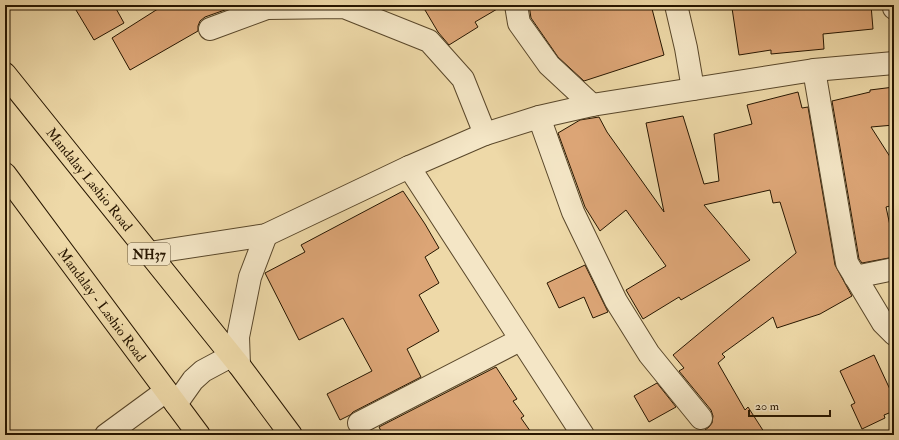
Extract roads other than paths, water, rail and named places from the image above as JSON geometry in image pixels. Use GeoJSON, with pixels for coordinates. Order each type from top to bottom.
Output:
{"type":"FeatureCollection","features":[{"type":"Feature","properties":{"kind":"highway","name":"Mandalay Lashio Road"},"geometry":{"type":"LineString","coordinates":[[5,74],[235,361],[291,435]]}},
{"type":"Feature","properties":{"kind":"highway","name":"Mandalay - Lashio Road"},"geometry":{"type":"LineString","coordinates":[[5,174],[199,435]]}},
{"type":"Feature","properties":{"kind":"street"},"geometry":{"type":"LineString","coordinates":[[516,5],[519,23],[549,65],[592,105]]}},
{"type":"Feature","properties":{"kind":"street"},"geometry":{"type":"LineString","coordinates":[[676,5],[686,48],[692,89]]}},
{"type":"Feature","properties":{"kind":"street"},"geometry":{"type":"LineString","coordinates":[[210,29],[267,8],[344,7],[430,41],[463,79],[484,134]]}},
{"type":"Feature","properties":{"kind":"street"},"geometry":{"type":"LineString","coordinates":[[148,253],[266,235],[409,167],[484,134],[539,117],[592,105],[814,70],[894,63]]}},
{"type":"Feature","properties":{"kind":"street"},"geometry":{"type":"LineString","coordinates":[[814,70],[847,264],[883,323],[894,334]]}},
{"type":"Feature","properties":{"kind":"street"},"geometry":{"type":"LineString","coordinates":[[539,117],[573,212],[616,301],[649,354],[701,418]]}},
{"type":"Feature","properties":{"kind":"street"},"geometry":{"type":"LineString","coordinates":[[409,167],[583,435]]}},
{"type":"Feature","properties":{"kind":"street"},"geometry":{"type":"LineString","coordinates":[[106,435],[171,398],[203,371],[235,361],[238,337],[250,277],[266,235]]}},
{"type":"Feature","properties":{"kind":"street"},"geometry":{"type":"LineString","coordinates":[[855,276],[894,269]]}},
{"type":"Feature","properties":{"kind":"street"},"geometry":{"type":"LineString","coordinates":[[359,423],[520,340]]}}]}
